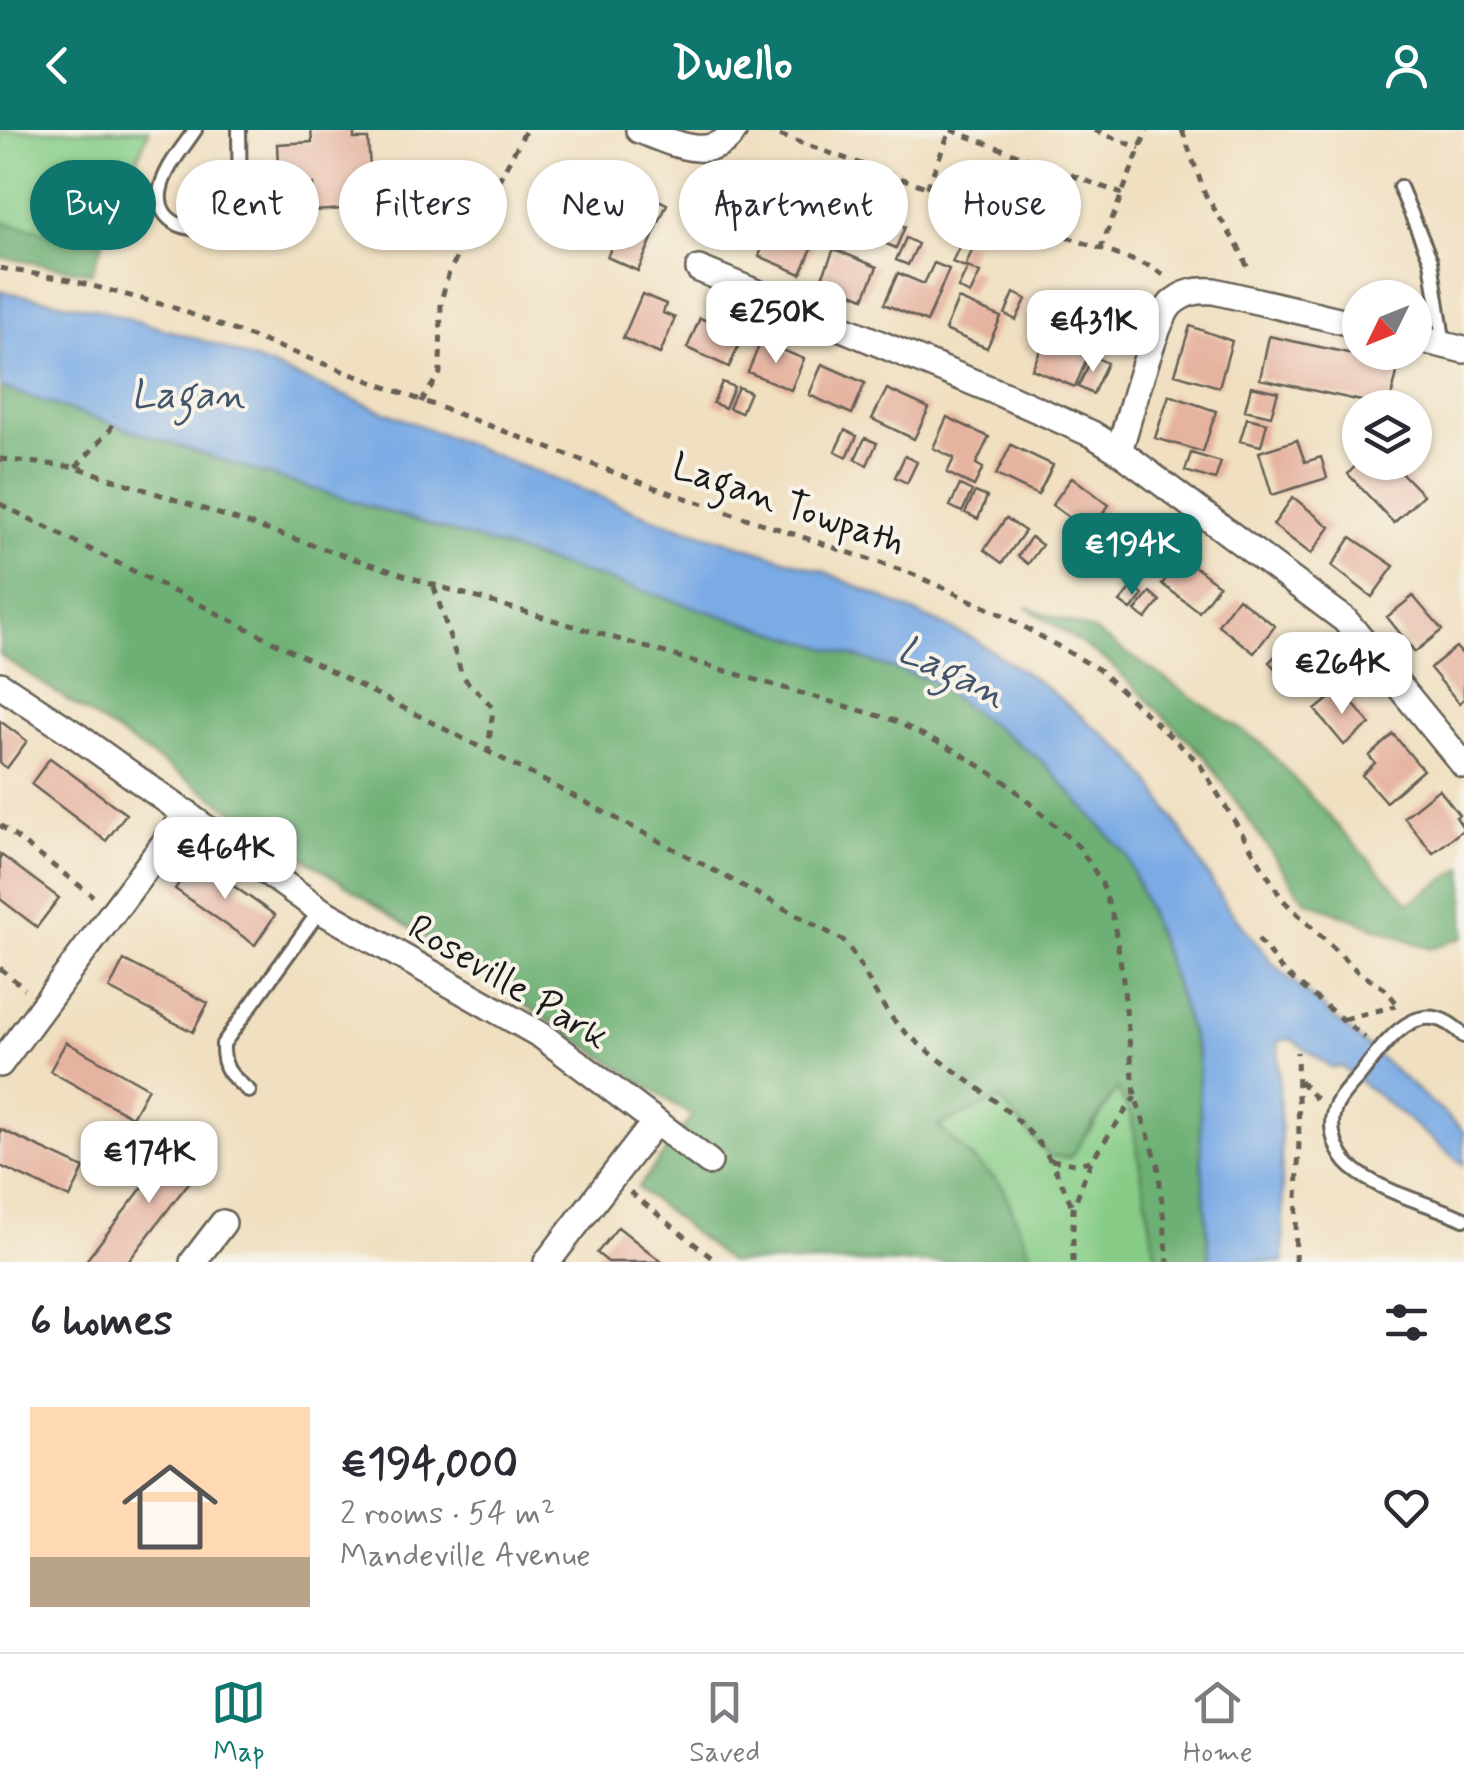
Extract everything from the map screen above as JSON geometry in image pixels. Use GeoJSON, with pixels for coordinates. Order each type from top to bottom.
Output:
{"type":"FeatureCollection","features":[{"type":"Feature","properties":{"kind":"street"},"geometry":{"type":"LineString","coordinates":[[639,130],[706,150],[719,146],[734,130]]}},
{"type":"Feature","properties":{"kind":"street"},"geometry":{"type":"LineString","coordinates":[[699,269],[1092,434],[1344,620],[1464,765]]}},
{"type":"Feature","properties":{"kind":"street"},"geometry":{"type":"LineString","coordinates":[[1119,452],[1163,314],[1184,294],[1198,290],[1342,322]]}},
{"type":"Feature","properties":{"kind":"street","name":"Roseville Park"},"geometry":{"type":"LineString","coordinates":[[0,685],[320,910],[542,1036],[708,1162]]}},
{"type":"Feature","properties":{"kind":"street"},"geometry":{"type":"LineString","coordinates":[[0,1064],[187,813]]}},
{"type":"Feature","properties":{"kind":"street"},"geometry":{"type":"LineString","coordinates":[[547,1262],[655,1122]]}},
{"type":"Feature","properties":{"kind":"street"},"geometry":{"type":"LineString","coordinates":[[197,1260],[223,1222]]}},
{"type":"Feature","properties":{"kind":"lane"},"geometry":{"type":"LineString","coordinates":[[195,130],[167,172],[160,204],[181,228],[200,230],[220,224],[240,204],[239,130]]}},
{"type":"Feature","properties":{"kind":"lane"},"geometry":{"type":"LineString","coordinates":[[1400,187],[1430,262],[1454,348]]}},
{"type":"Feature","properties":{"kind":"lane"},"geometry":{"type":"LineString","coordinates":[[249,1091],[228,1074],[222,1060],[223,1044],[320,910]]}},
{"type":"Feature","properties":{"kind":"lane"},"geometry":{"type":"LineString","coordinates":[[1464,1036],[1440,1021],[1420,1018],[1402,1026],[1335,1108],[1335,1142],[1348,1165],[1367,1179],[1464,1220]]}},
{"type":"Feature","properties":{"kind":"path"},"geometry":{"type":"LineString","coordinates":[[421,402],[440,372],[441,300],[450,272],[526,130]]}},
{"type":"Feature","properties":{"kind":"path"},"geometry":{"type":"LineString","coordinates":[[764,130],[1148,266],[1184,294]]}},
{"type":"Feature","properties":{"kind":"path"},"geometry":{"type":"LineString","coordinates":[[927,188],[951,130],[1122,194]]}},
{"type":"Feature","properties":{"kind":"path"},"geometry":{"type":"LineString","coordinates":[[1094,130],[1140,148]]}},
{"type":"Feature","properties":{"kind":"path"},"geometry":{"type":"LineString","coordinates":[[1100,250],[1147,130]]}},
{"type":"Feature","properties":{"kind":"path"},"geometry":{"type":"LineString","coordinates":[[1182,130],[1205,194],[1250,272],[1253,300]]}},
{"type":"Feature","properties":{"kind":"path","name":"Lagan Towpath"},"geometry":{"type":"LineString","coordinates":[[0,268],[70,280],[172,307],[653,487],[910,573],[1003,614],[1098,669],[1198,763],[1282,900],[1399,1005],[1402,1026]]}},
{"type":"Feature","properties":{"kind":"path"},"geometry":{"type":"LineString","coordinates":[[76,466],[110,430],[115,417]]}},
{"type":"Feature","properties":{"kind":"path"},"geometry":{"type":"LineString","coordinates":[[0,460],[76,466],[434,584],[894,720],[958,752],[1007,784],[1079,847],[1101,881],[1113,918],[1122,971],[1136,1096],[1158,1164],[1168,1262]]}},
{"type":"Feature","properties":{"kind":"path"},"geometry":{"type":"LineString","coordinates":[[0,504],[358,682],[636,826],[844,941],[860,962],[884,1009],[903,1030],[1032,1134],[1051,1160],[1074,1208]]}},
{"type":"Feature","properties":{"kind":"path"},"geometry":{"type":"LineString","coordinates":[[434,584],[462,675],[484,695],[493,710],[488,751]]}},
{"type":"Feature","properties":{"kind":"path"},"geometry":{"type":"LineString","coordinates":[[0,825],[113,912]]}},
{"type":"Feature","properties":{"kind":"path"},"geometry":{"type":"LineString","coordinates":[[1258,939],[1283,971],[1365,1038]]}},
{"type":"Feature","properties":{"kind":"path"},"geometry":{"type":"LineString","coordinates":[[1342,1019],[1399,1005]]}},
{"type":"Feature","properties":{"kind":"path"},"geometry":{"type":"LineString","coordinates":[[1295,1262],[1297,1052]]}},
{"type":"Feature","properties":{"kind":"path"},"geometry":{"type":"LineString","coordinates":[[1298,1078],[1335,1108]]}},
{"type":"Feature","properties":{"kind":"path"},"geometry":{"type":"LineString","coordinates":[[1072,1262],[1074,1208],[1091,1160],[1136,1096]]}},
{"type":"Feature","properties":{"kind":"path"},"geometry":{"type":"LineString","coordinates":[[1051,1160],[1075,1164],[1091,1160]]}},
{"type":"Feature","properties":{"kind":"path"},"geometry":{"type":"LineString","coordinates":[[612,1177],[716,1262]]}},
{"type":"Feature","properties":{"kind":"green space"},"geometry":{"type":"Polygon","coordinates":[[[0,130],[149,130],[137,160],[30,160],[30,228],[0,222],[0,130]]]}},
{"type":"Feature","properties":{"kind":"green space"},"geometry":{"type":"Polygon","coordinates":[[[0,222],[30,228],[30,250],[100,250],[91,273],[0,257],[0,222]]]}},
{"type":"Feature","properties":{"kind":"green space"},"geometry":{"type":"Polygon","coordinates":[[[0,387],[249,469],[928,679],[1041,760],[1126,854],[1167,960],[1198,1055],[1210,1262],[1157,1262],[1131,1116],[1117,1089],[1070,1158],[1049,1156],[999,1099],[938,1126],[1003,1187],[1030,1254],[1027,1262],[729,1262],[638,1188],[692,1116],[0,655],[0,387]]]}},
{"type":"Feature","properties":{"kind":"green space"},"geometry":{"type":"Polygon","coordinates":[[[1027,607],[1094,631],[1261,743],[1409,903],[1464,867],[1464,937],[1430,949],[1304,900],[1206,758],[1111,664],[1027,607]]]}},
{"type":"Feature","properties":{"kind":"green space"},"geometry":{"type":"Polygon","coordinates":[[[1117,1088],[1131,1116],[1157,1262],[1027,1262],[1030,1254],[938,1126],[999,1099],[1049,1156],[1092,1129],[1117,1088]]]}},
{"type":"Feature","properties":{"kind":"water","name":"Lagan"},"geometry":{"type":"Polygon","coordinates":[[[0,291],[96,309],[214,344],[653,518],[823,571],[972,638],[1042,684],[1130,756],[1154,787],[1226,905],[1274,965],[1464,1131],[1464,1165],[1342,1067],[1331,1067],[1291,1039],[1278,1041],[1284,1262],[1210,1262],[1198,1055],[1167,960],[1126,854],[1041,760],[927,679],[249,469],[0,387],[0,291]]]}},
{"type":"Feature","properties":{"kind":"building"},"geometry":{"type":"Polygon","coordinates":[[[311,130],[354,130],[354,139],[368,139],[369,160],[339,160],[339,209],[319,211],[319,160],[278,160],[277,144],[312,142],[311,130]]]}},
{"type":"Feature","properties":{"kind":"building"},"geometry":{"type":"Polygon","coordinates":[[[659,200],[667,204],[659,222],[659,200]]]}},
{"type":"Feature","properties":{"kind":"building"},"geometry":{"type":"Polygon","coordinates":[[[908,239],[918,244],[908,265],[896,260],[901,250],[908,250],[908,239]]]}},
{"type":"Feature","properties":{"kind":"building"},"geometry":{"type":"Polygon","coordinates":[[[610,250],[647,250],[638,271],[607,257],[610,250]]]}},
{"type":"Feature","properties":{"kind":"building"},"geometry":{"type":"Polygon","coordinates":[[[761,250],[811,250],[801,274],[759,256],[761,250]]]}},
{"type":"Feature","properties":{"kind":"building"},"geometry":{"type":"Polygon","coordinates":[[[834,250],[877,267],[864,298],[821,280],[834,250]]]}},
{"type":"Feature","properties":{"kind":"building"},"geometry":{"type":"Polygon","coordinates":[[[958,250],[972,250],[965,267],[952,262],[958,250]]]}},
{"type":"Feature","properties":{"kind":"building"},"geometry":{"type":"Polygon","coordinates":[[[934,263],[949,269],[927,322],[884,304],[898,273],[924,284],[934,263]]]}},
{"type":"Feature","properties":{"kind":"building"},"geometry":{"type":"Polygon","coordinates":[[[968,267],[980,273],[970,294],[958,288],[968,267]]]}},
{"type":"Feature","properties":{"kind":"building"},"geometry":{"type":"Polygon","coordinates":[[[1014,293],[1026,299],[1016,320],[1005,314],[1014,293]]]}},
{"type":"Feature","properties":{"kind":"building"},"geometry":{"type":"Polygon","coordinates":[[[642,294],[666,304],[663,313],[675,318],[660,354],[623,338],[642,294]]]}},
{"type":"Feature","properties":{"kind":"building"},"geometry":{"type":"Polygon","coordinates":[[[958,299],[1001,317],[987,348],[945,330],[958,299]]]}},
{"type":"Feature","properties":{"kind":"building"},"geometry":{"type":"Polygon","coordinates":[[[700,318],[743,336],[729,367],[687,348],[700,318]]]}},
{"type":"Feature","properties":{"kind":"building"},"geometry":{"type":"Polygon","coordinates":[[[1190,326],[1232,341],[1219,387],[1175,374],[1190,326]]]}},
{"type":"Feature","properties":{"kind":"building"},"geometry":{"type":"Polygon","coordinates":[[[1269,336],[1342,352],[1342,370],[1398,370],[1393,390],[1342,390],[1342,397],[1260,379],[1269,336]]]}},
{"type":"Feature","properties":{"kind":"building"},"geometry":{"type":"Polygon","coordinates":[[[1046,338],[1088,356],[1075,387],[1032,369],[1046,338]]]}},
{"type":"Feature","properties":{"kind":"building"},"geometry":{"type":"Polygon","coordinates":[[[761,341],[804,359],[791,390],[748,372],[761,341]]]}},
{"type":"Feature","properties":{"kind":"building"},"geometry":{"type":"Polygon","coordinates":[[[1093,356],[1107,363],[1093,394],[1078,387],[1093,356]]]}},
{"type":"Feature","properties":{"kind":"building"},"geometry":{"type":"Polygon","coordinates":[[[822,364],[865,383],[852,414],[809,395],[822,364]]]}},
{"type":"Feature","properties":{"kind":"building"},"geometry":{"type":"Polygon","coordinates":[[[722,382],[734,387],[725,408],[713,403],[722,382]]]}},
{"type":"Feature","properties":{"kind":"building"},"geometry":{"type":"Polygon","coordinates":[[[1251,386],[1278,392],[1271,416],[1245,410],[1251,386]]]}},
{"type":"Feature","properties":{"kind":"building"},"geometry":{"type":"Polygon","coordinates":[[[738,387],[750,392],[741,413],[729,408],[738,387]]]}},
{"type":"Feature","properties":{"kind":"building"},"geometry":{"type":"Polygon","coordinates":[[[887,389],[929,408],[914,439],[872,419],[887,389]]]}},
{"type":"Feature","properties":{"kind":"building"},"geometry":{"type":"Polygon","coordinates":[[[1169,395],[1216,411],[1203,452],[1155,438],[1169,395]]]}},
{"type":"Feature","properties":{"kind":"building"},"geometry":{"type":"Polygon","coordinates":[[[947,417],[989,437],[976,464],[983,468],[974,486],[947,473],[954,458],[933,448],[947,417]]]}},
{"type":"Feature","properties":{"kind":"building"},"geometry":{"type":"Polygon","coordinates":[[[1247,418],[1267,423],[1261,446],[1240,441],[1247,418]]]}},
{"type":"Feature","properties":{"kind":"building"},"geometry":{"type":"Polygon","coordinates":[[[845,430],[857,436],[847,457],[835,451],[845,430]]]}},
{"type":"Feature","properties":{"kind":"building"},"geometry":{"type":"Polygon","coordinates":[[[865,438],[877,443],[867,465],[855,459],[865,438]]]}},
{"type":"Feature","properties":{"kind":"building"},"geometry":{"type":"Polygon","coordinates":[[[1297,440],[1305,462],[1321,457],[1327,478],[1272,495],[1259,452],[1297,440]]]}},
{"type":"Feature","properties":{"kind":"building"},"geometry":{"type":"Polygon","coordinates":[[[1011,445],[1053,465],[1038,495],[996,475],[1011,445]]]}},
{"type":"Feature","properties":{"kind":"building"},"geometry":{"type":"Polygon","coordinates":[[[1191,453],[1221,462],[1215,480],[1185,471],[1191,453]]]}},
{"type":"Feature","properties":{"kind":"building"},"geometry":{"type":"Polygon","coordinates":[[[905,456],[917,462],[907,483],[895,477],[905,456]]]}},
{"type":"Feature","properties":{"kind":"building"},"geometry":{"type":"Polygon","coordinates":[[[1072,477],[1109,505],[1089,532],[1052,505],[1072,477]]]}},
{"type":"Feature","properties":{"kind":"building"},"geometry":{"type":"Polygon","coordinates":[[[1354,480],[1408,480],[1423,495],[1394,523],[1354,480]]]}},
{"type":"Feature","properties":{"kind":"building"},"geometry":{"type":"Polygon","coordinates":[[[960,485],[972,491],[962,512],[950,506],[960,485]]]}},
{"type":"Feature","properties":{"kind":"building"},"geometry":{"type":"Polygon","coordinates":[[[975,492],[987,497],[978,519],[965,513],[975,492]]]}},
{"type":"Feature","properties":{"kind":"building"},"geometry":{"type":"Polygon","coordinates":[[[1293,497],[1330,527],[1311,554],[1273,525],[1293,497]]]}},
{"type":"Feature","properties":{"kind":"building"},"geometry":{"type":"Polygon","coordinates":[[[1127,516],[1165,543],[1145,570],[1107,543],[1127,516]]]}},
{"type":"Feature","properties":{"kind":"building"},"geometry":{"type":"Polygon","coordinates":[[[1006,518],[1025,531],[1002,563],[984,550],[1006,518]]]}},
{"type":"Feature","properties":{"kind":"building"},"geometry":{"type":"Polygon","coordinates":[[[1031,537],[1042,545],[1028,564],[1018,556],[1031,537]]]}},
{"type":"Feature","properties":{"kind":"building"},"geometry":{"type":"Polygon","coordinates":[[[1351,537],[1394,566],[1372,597],[1332,566],[1351,537]]]}},
{"type":"Feature","properties":{"kind":"building"},"geometry":{"type":"Polygon","coordinates":[[[1182,557],[1219,585],[1199,612],[1162,584],[1182,557]]]}},
{"type":"Feature","properties":{"kind":"building"},"geometry":{"type":"Polygon","coordinates":[[[1133,586],[1143,595],[1131,610],[1120,602],[1133,586]]]}},
{"type":"Feature","properties":{"kind":"building"},"geometry":{"type":"Polygon","coordinates":[[[1150,592],[1160,601],[1146,619],[1135,611],[1150,592]]]}},
{"type":"Feature","properties":{"kind":"building"},"geometry":{"type":"Polygon","coordinates":[[[1413,596],[1442,630],[1415,652],[1387,617],[1413,596]]]}},
{"type":"Feature","properties":{"kind":"building"},"geometry":{"type":"Polygon","coordinates":[[[1238,598],[1275,626],[1254,653],[1218,625],[1238,598]]]}},
{"type":"Feature","properties":{"kind":"building"},"geometry":{"type":"Polygon","coordinates":[[[1294,638],[1325,671],[1300,694],[1269,662],[1294,638]]]}},
{"type":"Feature","properties":{"kind":"building"},"geometry":{"type":"Polygon","coordinates":[[[1456,647],[1464,656],[1464,699],[1459,703],[1430,668],[1456,647]]]}},
{"type":"Feature","properties":{"kind":"building"},"geometry":{"type":"Polygon","coordinates":[[[1341,689],[1370,724],[1344,745],[1315,710],[1341,689]]]}},
{"type":"Feature","properties":{"kind":"building"},"geometry":{"type":"Polygon","coordinates":[[[0,721],[27,741],[7,768],[0,763],[0,721]]]}},
{"type":"Feature","properties":{"kind":"building"},"geometry":{"type":"Polygon","coordinates":[[[1393,734],[1423,770],[1386,802],[1362,775],[1375,763],[1369,756],[1393,734]]]}},
{"type":"Feature","properties":{"kind":"building"},"geometry":{"type":"Polygon","coordinates":[[[50,758],[126,814],[106,841],[31,784],[50,758]]]}},
{"type":"Feature","properties":{"kind":"building"},"geometry":{"type":"Polygon","coordinates":[[[1439,789],[1459,815],[1456,817],[1464,829],[1433,853],[1404,817],[1439,789]]]}},
{"type":"Feature","properties":{"kind":"building"},"geometry":{"type":"Polygon","coordinates":[[[0,854],[59,898],[37,927],[0,899],[0,854]]]}},
{"type":"Feature","properties":{"kind":"building"},"geometry":{"type":"Polygon","coordinates":[[[195,859],[275,915],[255,945],[175,889],[195,859]]]}},
{"type":"Feature","properties":{"kind":"building"},"geometry":{"type":"Polygon","coordinates":[[[124,960],[208,1003],[193,1032],[109,989],[124,960]]]}},
{"type":"Feature","properties":{"kind":"building"},"geometry":{"type":"Polygon","coordinates":[[[66,1042],[148,1088],[132,1117],[50,1071],[66,1042]]]}},
{"type":"Feature","properties":{"kind":"building"},"geometry":{"type":"Polygon","coordinates":[[[0,1129],[84,1168],[70,1198],[0,1166],[0,1129]]]}},
{"type":"Feature","properties":{"kind":"building"},"geometry":{"type":"Polygon","coordinates":[[[179,1140],[206,1161],[128,1262],[85,1262],[179,1140]]]}},
{"type":"Feature","properties":{"kind":"building"},"geometry":{"type":"Polygon","coordinates":[[[618,1227],[662,1262],[608,1262],[597,1253],[618,1227]]]}}]}
